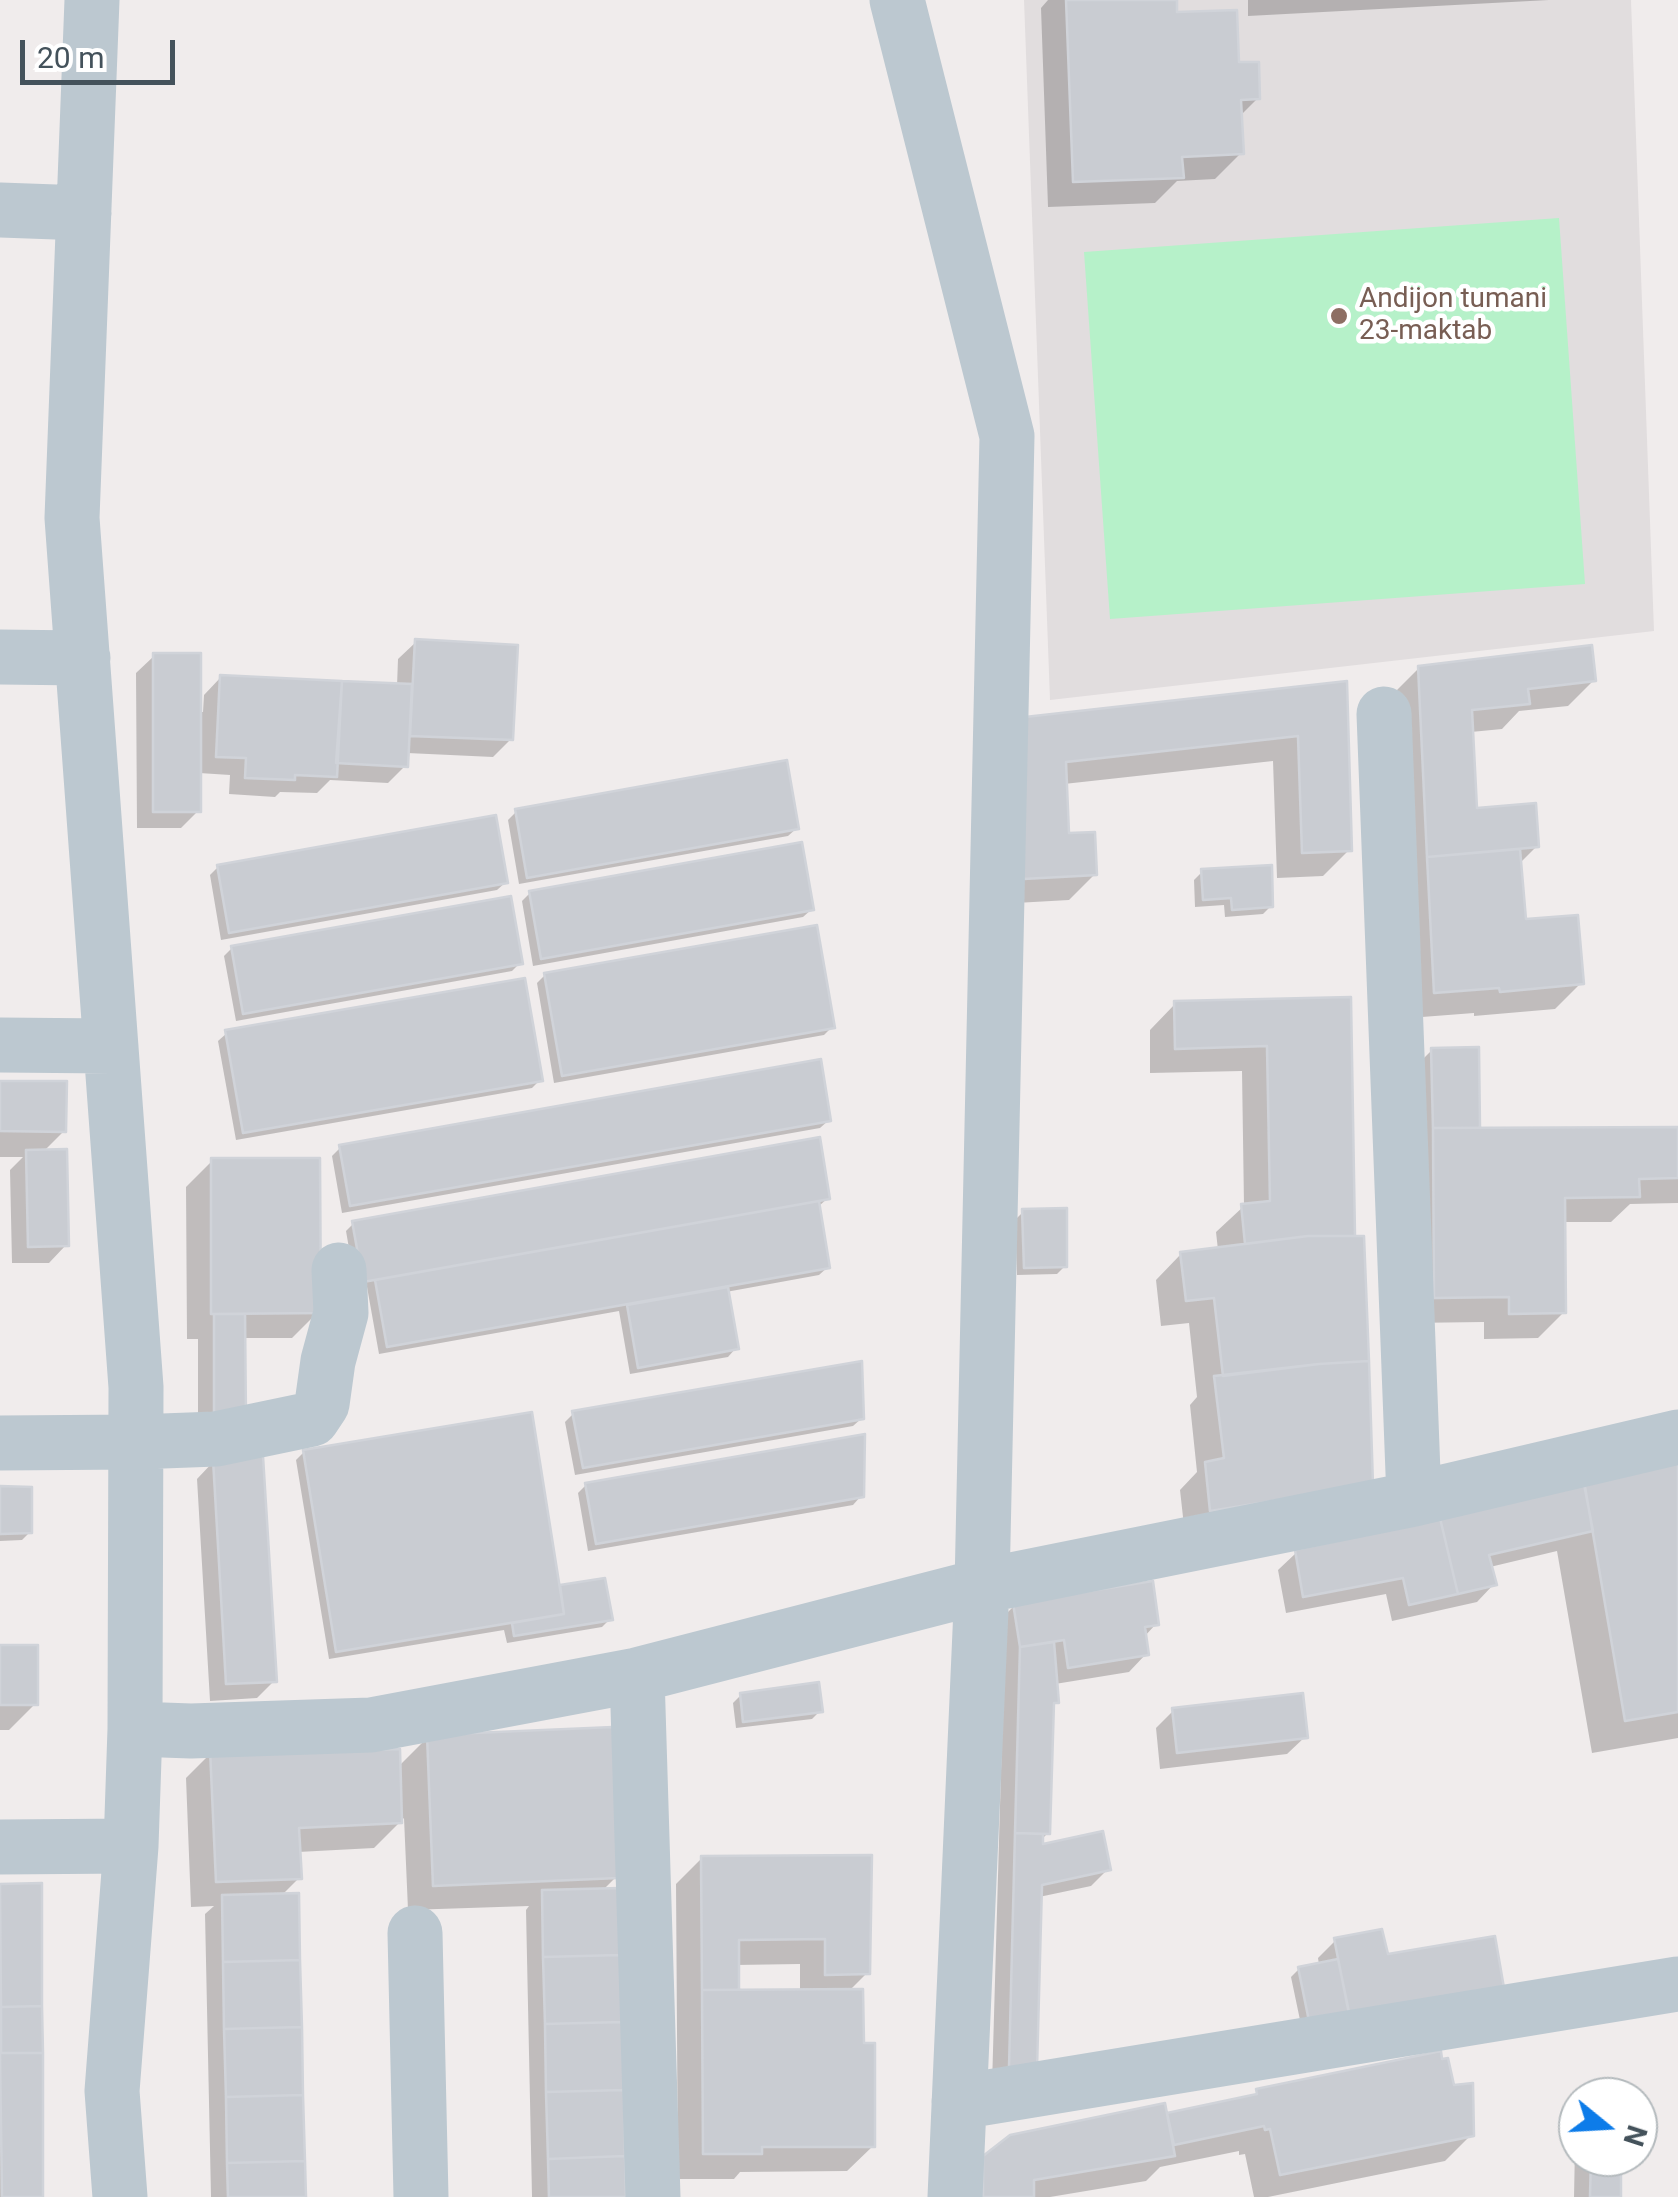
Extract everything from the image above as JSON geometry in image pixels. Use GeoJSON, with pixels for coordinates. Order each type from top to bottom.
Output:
{"type":"FeatureCollection","features":[{"type":"Feature","properties":{"kind":"street"},"geometry":{"type":"LineString","coordinates":[[92,0],[72,518],[136,1387],[135,1730],[112,2091],[120,2197]]}},
{"type":"Feature","properties":{"kind":"street"},"geometry":{"type":"LineString","coordinates":[[897,0],[1007,436],[982,1586],[955,2197]]}},
{"type":"Feature","properties":{"kind":"street"},"geometry":{"type":"LineString","coordinates":[[0,210],[84,214]]}},
{"type":"Feature","properties":{"kind":"street"},"geometry":{"type":"LineString","coordinates":[[0,656],[83,658]]}},
{"type":"Feature","properties":{"kind":"street"},"geometry":{"type":"LineString","coordinates":[[1384,714],[1414,1499]]}},
{"type":"Feature","properties":{"kind":"street"},"geometry":{"type":"LineString","coordinates":[[0,1045],[110,1046]]}},
{"type":"Feature","properties":{"kind":"street"},"geometry":{"type":"LineString","coordinates":[[0,1443],[216,1439],[312,1419],[322,1404],[340,1313],[339,1270]]}},
{"type":"Feature","properties":{"kind":"street"},"geometry":{"type":"LineString","coordinates":[[135,1730],[371,1726],[637,1676],[982,1586],[1414,1499],[1678,1436]]}},
{"type":"Feature","properties":{"kind":"street"},"geometry":{"type":"LineString","coordinates":[[637,1676],[653,2197]]}},
{"type":"Feature","properties":{"kind":"street"},"geometry":{"type":"LineString","coordinates":[[0,1847],[130,1846]]}},
{"type":"Feature","properties":{"kind":"street"},"geometry":{"type":"LineString","coordinates":[[416,1933],[421,2197]]}},
{"type":"Feature","properties":{"kind":"street"},"geometry":{"type":"LineString","coordinates":[[959,2102],[1678,1984]]}},
{"type":"Feature","properties":{"kind":"shaded area","name":"Andijon tumani 23-maktab"},"geometry":{"type":"Polygon","coordinates":[[[1024,0],[1631,0],[1654,631],[1050,700],[1024,0]]]}},
{"type":"Feature","properties":{"kind":"green space"},"geometry":{"type":"Polygon","coordinates":[[[1559,218],[1585,584],[1110,619],[1084,252],[1559,218]]]}},
{"type":"Feature","properties":{"kind":"building"},"geometry":{"type":"Polygon","coordinates":[[[1066,0],[1177,0],[1177,12],[1237,10],[1239,62],[1259,62],[1260,99],[1241,100],[1244,154],[1182,157],[1184,178],[1073,182],[1066,0]]]}},
{"type":"Feature","properties":{"kind":"building"},"geometry":{"type":"Polygon","coordinates":[[[415,639],[518,645],[513,740],[410,736],[415,639]]]}},
{"type":"Feature","properties":{"kind":"building"},"geometry":{"type":"Polygon","coordinates":[[[1592,645],[1596,681],[1528,689],[1530,704],[1472,710],[1477,808],[1536,803],[1539,847],[1427,857],[1418,666],[1592,645]]]}},
{"type":"Feature","properties":{"kind":"building"},"geometry":{"type":"Polygon","coordinates":[[[153,653],[201,653],[201,812],[153,812],[153,653]]]}},
{"type":"Feature","properties":{"kind":"building"},"geometry":{"type":"Polygon","coordinates":[[[220,675],[342,681],[337,777],[245,778],[246,758],[216,757],[220,675]]]}},
{"type":"Feature","properties":{"kind":"building"},"geometry":{"type":"Polygon","coordinates":[[[342,681],[412,684],[408,767],[336,763],[342,681]]]}},
{"type":"Feature","properties":{"kind":"building"},"geometry":{"type":"Polygon","coordinates":[[[1347,681],[1352,851],[1302,853],[1298,736],[1066,762],[1069,833],[1095,832],[1097,875],[1023,879],[1016,718],[1347,681]]]}},
{"type":"Feature","properties":{"kind":"building"},"geometry":{"type":"Polygon","coordinates":[[[787,760],[799,829],[527,878],[515,809],[787,760]]]}},
{"type":"Feature","properties":{"kind":"building"},"geometry":{"type":"Polygon","coordinates":[[[496,815],[508,883],[229,933],[217,865],[496,815]]]}},
{"type":"Feature","properties":{"kind":"building"},"geometry":{"type":"Polygon","coordinates":[[[802,842],[814,910],[541,959],[529,891],[802,842]]]}},
{"type":"Feature","properties":{"kind":"building"},"geometry":{"type":"Polygon","coordinates":[[[1520,849],[1526,919],[1578,915],[1584,984],[1434,993],[1427,857],[1520,849]]]}},
{"type":"Feature","properties":{"kind":"building"},"geometry":{"type":"Polygon","coordinates":[[[1272,865],[1273,907],[1232,910],[1231,898],[1203,900],[1201,869],[1272,865]]]}},
{"type":"Feature","properties":{"kind":"building"},"geometry":{"type":"Polygon","coordinates":[[[511,896],[523,964],[243,1014],[231,946],[511,896]]]}},
{"type":"Feature","properties":{"kind":"building"},"geometry":{"type":"Polygon","coordinates":[[[817,925],[835,1028],[562,1076],[544,973],[817,925]]]}},
{"type":"Feature","properties":{"kind":"building"},"geometry":{"type":"Polygon","coordinates":[[[525,978],[543,1081],[243,1133],[225,1030],[525,978]]]}},
{"type":"Feature","properties":{"kind":"building"},"geometry":{"type":"Polygon","coordinates":[[[1351,997],[1355,1236],[1308,1236],[1245,1244],[1241,1204],[1270,1201],[1267,1046],[1175,1049],[1174,1001],[1351,997]]]}},
{"type":"Feature","properties":{"kind":"building"},"geometry":{"type":"Polygon","coordinates":[[[1479,1047],[1480,1128],[1433,1128],[1431,1048],[1479,1047]]]}},
{"type":"Feature","properties":{"kind":"building"},"geometry":{"type":"Polygon","coordinates":[[[821,1059],[831,1121],[350,1206],[339,1145],[821,1059]]]}},
{"type":"Feature","properties":{"kind":"building"},"geometry":{"type":"Polygon","coordinates":[[[0,1081],[67,1081],[66,1132],[0,1131],[0,1081]]]}},
{"type":"Feature","properties":{"kind":"building"},"geometry":{"type":"Polygon","coordinates":[[[1678,1127],[1678,1178],[1639,1179],[1640,1197],[1565,1198],[1566,1313],[1509,1314],[1509,1297],[1434,1298],[1433,1128],[1678,1127]]]}},
{"type":"Feature","properties":{"kind":"building"},"geometry":{"type":"Polygon","coordinates":[[[820,1137],[830,1199],[363,1282],[352,1221],[820,1137]]]}},
{"type":"Feature","properties":{"kind":"building"},"geometry":{"type":"Polygon","coordinates":[[[67,1149],[69,1246],[28,1247],[26,1150],[67,1149]]]}},
{"type":"Feature","properties":{"kind":"building"},"geometry":{"type":"Polygon","coordinates":[[[211,1158],[320,1158],[321,1313],[211,1314],[211,1158]]]}},
{"type":"Feature","properties":{"kind":"building"},"geometry":{"type":"Polygon","coordinates":[[[819,1201],[830,1268],[387,1347],[375,1280],[819,1201]]]}},
{"type":"Feature","properties":{"kind":"building"},"geometry":{"type":"Polygon","coordinates":[[[1067,1208],[1067,1267],[1024,1268],[1022,1209],[1067,1208]]]}},
{"type":"Feature","properties":{"kind":"building"},"geometry":{"type":"Polygon","coordinates":[[[1308,1236],[1364,1236],[1369,1361],[1223,1376],[1214,1298],[1186,1301],[1180,1252],[1308,1236]]]}},
{"type":"Feature","properties":{"kind":"building"},"geometry":{"type":"Polygon","coordinates":[[[728,1287],[739,1349],[638,1368],[627,1305],[728,1287]]]}},
{"type":"Feature","properties":{"kind":"building"},"geometry":{"type":"Polygon","coordinates":[[[214,1314],[245,1314],[246,1419],[214,1419],[214,1314]]]}},
{"type":"Feature","properties":{"kind":"building"},"geometry":{"type":"Polygon","coordinates":[[[862,1361],[864,1419],[583,1468],[572,1411],[862,1361]]]}},
{"type":"Feature","properties":{"kind":"building"},"geometry":{"type":"Polygon","coordinates":[[[1369,1361],[1373,1485],[1210,1511],[1205,1462],[1224,1458],[1214,1376],[1369,1361]]]}},
{"type":"Feature","properties":{"kind":"building"},"geometry":{"type":"Polygon","coordinates":[[[532,1412],[564,1614],[336,1652],[303,1450],[532,1412]]]}},
{"type":"Feature","properties":{"kind":"building"},"geometry":{"type":"Polygon","coordinates":[[[865,1434],[864,1497],[596,1544],[585,1483],[865,1434]]]}},
{"type":"Feature","properties":{"kind":"building"},"geometry":{"type":"Polygon","coordinates":[[[263,1456],[277,1682],[226,1684],[213,1459],[263,1456]]]}},
{"type":"Feature","properties":{"kind":"building"},"geometry":{"type":"Polygon","coordinates":[[[1678,1459],[1678,1712],[1625,1721],[1583,1475],[1678,1459]]]}},
{"type":"Feature","properties":{"kind":"building"},"geometry":{"type":"Polygon","coordinates":[[[1584,1484],[1593,1531],[1489,1555],[1497,1585],[1458,1594],[1440,1518],[1584,1484]]]}},
{"type":"Feature","properties":{"kind":"building"},"geometry":{"type":"Polygon","coordinates":[[[0,1486],[32,1487],[32,1533],[0,1534],[0,1486]]]}},
{"type":"Feature","properties":{"kind":"building"},"geometry":{"type":"Polygon","coordinates":[[[1440,1518],[1458,1594],[1409,1605],[1403,1578],[1303,1597],[1295,1550],[1440,1518]]]}},
{"type":"Feature","properties":{"kind":"building"},"geometry":{"type":"Polygon","coordinates":[[[605,1578],[613,1620],[514,1636],[512,1623],[564,1614],[560,1585],[605,1578]]]}},
{"type":"Feature","properties":{"kind":"building"},"geometry":{"type":"Polygon","coordinates":[[[1153,1581],[1159,1625],[1145,1627],[1149,1655],[1068,1668],[1064,1640],[1020,1647],[1013,1603],[1153,1581]]]}},
{"type":"Feature","properties":{"kind":"building"},"geometry":{"type":"Polygon","coordinates":[[[1054,1642],[1059,1703],[1054,1703],[1050,1834],[1015,1833],[1020,1647],[1054,1642]]]}},
{"type":"Feature","properties":{"kind":"building"},"geometry":{"type":"Polygon","coordinates":[[[0,1645],[38,1645],[38,1705],[0,1705],[0,1645]]]}},
{"type":"Feature","properties":{"kind":"building"},"geometry":{"type":"Polygon","coordinates":[[[819,1682],[823,1712],[743,1722],[740,1693],[819,1682]]]}},
{"type":"Feature","properties":{"kind":"building"},"geometry":{"type":"Polygon","coordinates":[[[1303,1693],[1308,1738],[1177,1753],[1172,1708],[1303,1693]]]}},
{"type":"Feature","properties":{"kind":"building"},"geometry":{"type":"Polygon","coordinates":[[[613,1727],[618,1878],[433,1886],[427,1735],[613,1727]]]}},
{"type":"Feature","properties":{"kind":"building"},"geometry":{"type":"Polygon","coordinates":[[[210,1749],[296,1753],[400,1749],[402,1823],[299,1828],[302,1879],[216,1882],[210,1749]]]}},
{"type":"Feature","properties":{"kind":"building"},"geometry":{"type":"Polygon","coordinates":[[[1103,1831],[1111,1870],[1042,1885],[1037,2069],[1009,2068],[1015,1833],[1043,1834],[1043,1844],[1103,1831]]]}},
{"type":"Feature","properties":{"kind":"building"},"geometry":{"type":"Polygon","coordinates":[[[872,1855],[870,1974],[825,1975],[825,1939],[739,1940],[739,1990],[702,1990],[701,1856],[872,1855]]]}},
{"type":"Feature","properties":{"kind":"building"},"geometry":{"type":"Polygon","coordinates":[[[42,1883],[42,2006],[1,2007],[0,1884],[42,1883]]]}},
{"type":"Feature","properties":{"kind":"building"},"geometry":{"type":"Polygon","coordinates":[[[620,1888],[621,1955],[543,1957],[542,1890],[620,1888]]]}},
{"type":"Feature","properties":{"kind":"building"},"geometry":{"type":"Polygon","coordinates":[[[299,1893],[300,1960],[223,1962],[222,1895],[299,1893]]]}},
{"type":"Feature","properties":{"kind":"building"},"geometry":{"type":"Polygon","coordinates":[[[1382,1929],[1388,1954],[1495,1936],[1504,1988],[1349,2014],[1334,1938],[1382,1929]]]}},
{"type":"Feature","properties":{"kind":"building"},"geometry":{"type":"Polygon","coordinates":[[[621,1955],[622,2022],[545,2024],[543,1957],[621,1955]]]}},
{"type":"Feature","properties":{"kind":"building"},"geometry":{"type":"Polygon","coordinates":[[[1338,1959],[1349,2012],[1309,2021],[1298,1967],[1338,1959]]]}},
{"type":"Feature","properties":{"kind":"building"},"geometry":{"type":"Polygon","coordinates":[[[300,1960],[302,2027],[224,2029],[223,1962],[300,1960]]]}},
{"type":"Feature","properties":{"kind":"building"},"geometry":{"type":"Polygon","coordinates":[[[863,1989],[864,2043],[875,2043],[875,2147],[762,2147],[762,2154],[703,2154],[702,1990],[863,1989]]]}},
{"type":"Feature","properties":{"kind":"building"},"geometry":{"type":"Polygon","coordinates":[[[42,2006],[43,2053],[1,2053],[1,2007],[42,2006]]]}},
{"type":"Feature","properties":{"kind":"building"},"geometry":{"type":"Polygon","coordinates":[[[622,2022],[624,2090],[546,2092],[545,2024],[622,2022]]]}},
{"type":"Feature","properties":{"kind":"building"},"geometry":{"type":"Polygon","coordinates":[[[302,2027],[303,2095],[226,2097],[224,2029],[302,2027]]]}},
{"type":"Feature","properties":{"kind":"building"},"geometry":{"type":"Polygon","coordinates":[[[1441,2051],[1442,2059],[1448,2058],[1454,2085],[1473,2083],[1474,2136],[1280,2175],[1270,2129],[1265,2130],[1264,2126],[1174,2145],[1167,2113],[1257,2094],[1256,2089],[1441,2051]]]}},
{"type":"Feature","properties":{"kind":"building"},"geometry":{"type":"Polygon","coordinates":[[[0,2053],[43,2053],[43,2197],[2,2197],[0,2053]]]}},
{"type":"Feature","properties":{"kind":"building"},"geometry":{"type":"Polygon","coordinates":[[[624,2090],[625,2156],[548,2159],[546,2092],[624,2090]]]}},
{"type":"Feature","properties":{"kind":"building"},"geometry":{"type":"Polygon","coordinates":[[[303,2095],[305,2161],[227,2163],[226,2097],[303,2095]]]}},
{"type":"Feature","properties":{"kind":"building"},"geometry":{"type":"Polygon","coordinates":[[[1165,2103],[1175,2156],[1034,2180],[1034,2197],[983,2197],[983,2156],[1010,2135],[1165,2103]]]}},
{"type":"Feature","properties":{"kind":"building"},"geometry":{"type":"Polygon","coordinates":[[[625,2156],[626,2197],[549,2197],[548,2159],[625,2156]]]}},
{"type":"Feature","properties":{"kind":"building"},"geometry":{"type":"Polygon","coordinates":[[[305,2161],[306,2197],[228,2197],[227,2163],[305,2161]]]}},
{"type":"Feature","properties":{"kind":"building"},"geometry":{"type":"Polygon","coordinates":[[[1590,2177],[1621,2177],[1621,2197],[1590,2197],[1590,2177]]]}},
{"type":"Feature","properties":{"kind":"place","name":"Andijon tumani 23-maktab"},"geometry":{"type":"Point","coordinates":[1339,316]}}]}
